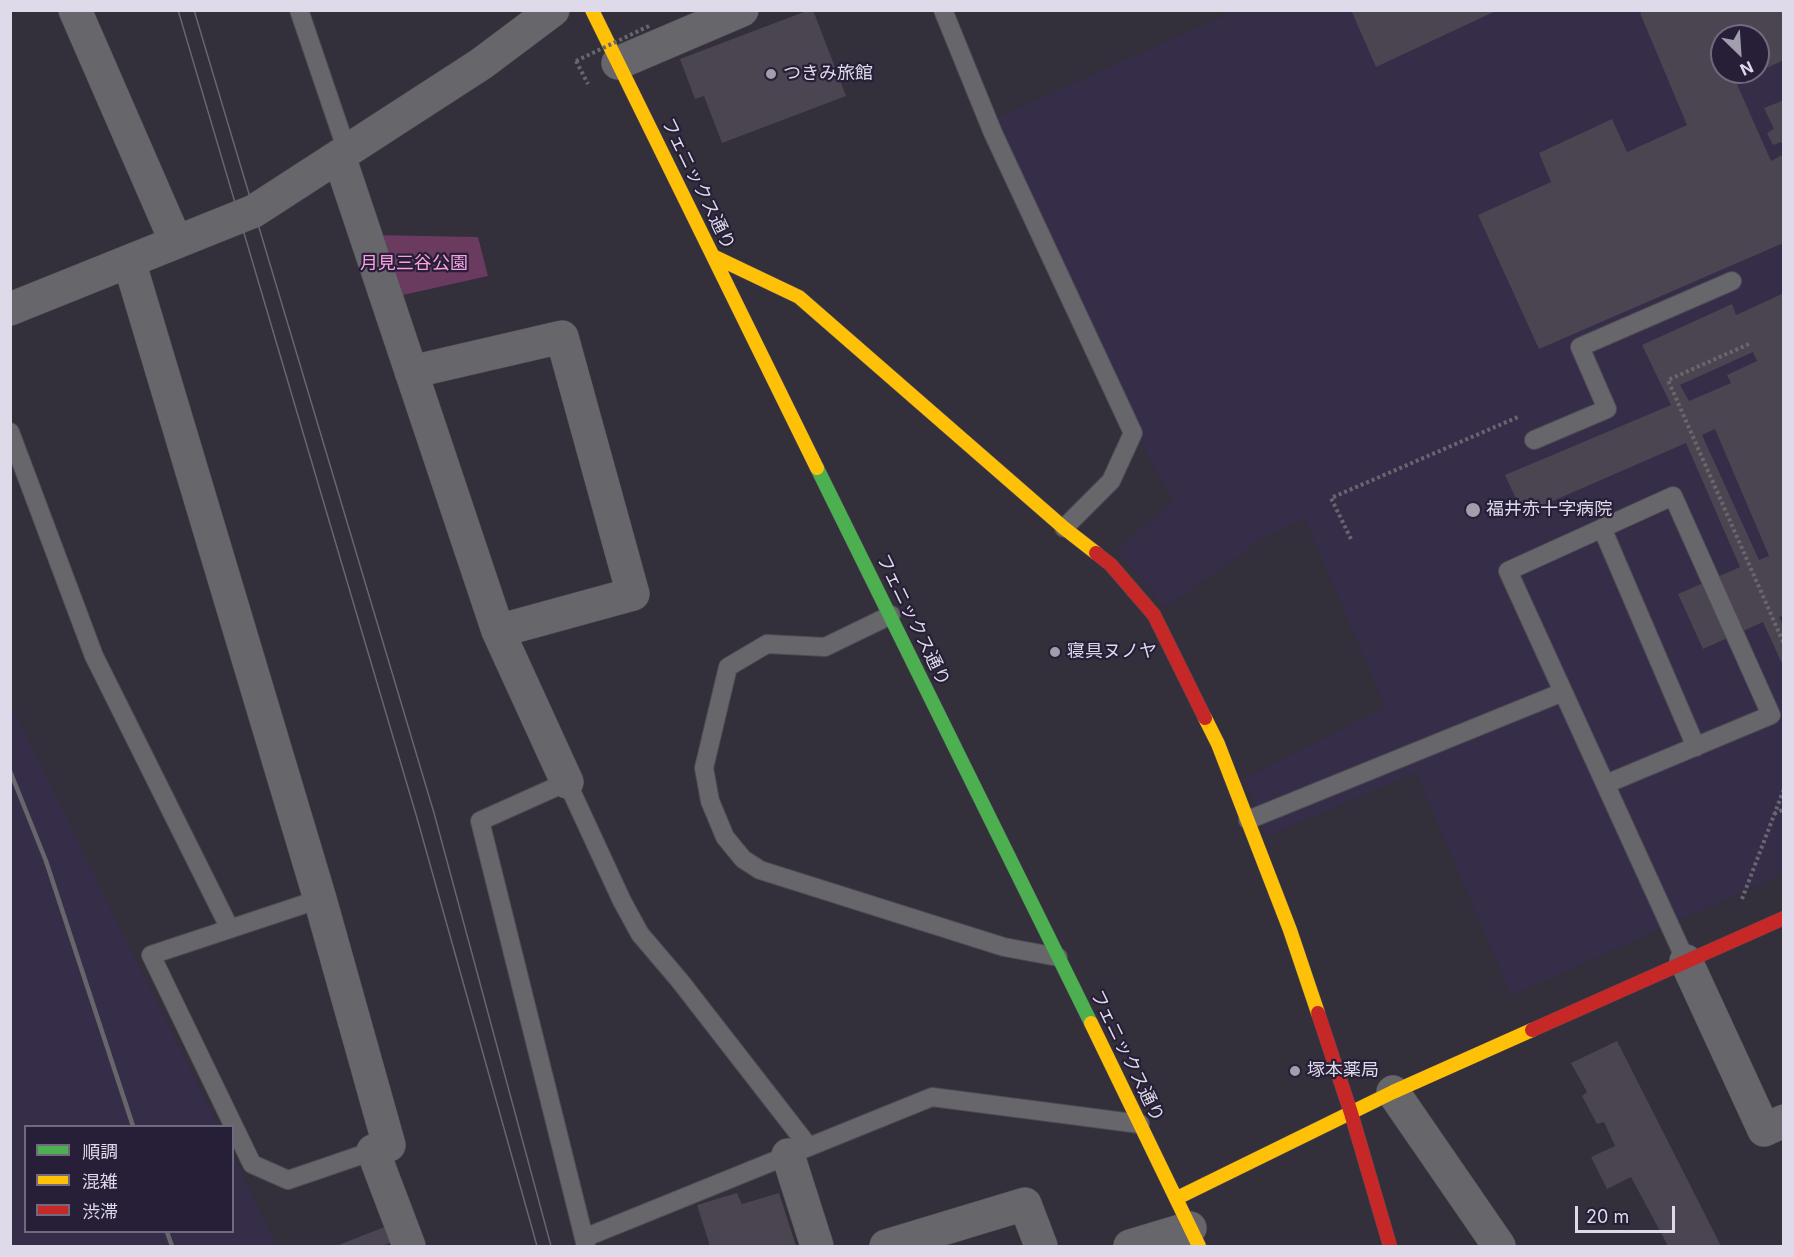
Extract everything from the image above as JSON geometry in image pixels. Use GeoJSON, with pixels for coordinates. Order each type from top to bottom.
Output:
{"type":"FeatureCollection","features":[{"type":"Feature","properties":{"kind":"street"},"geometry":{"type":"LineString","coordinates":[[75,10],[176,242]]}},
{"type":"Feature","properties":{"kind":"street"},"geometry":{"type":"LineString","coordinates":[[10,309],[254,211],[481,64],[553,10]]}},
{"type":"Feature","properties":{"kind":"street","name":"フェニックス通り"},"geometry":{"type":"LineString","coordinates":[[592,10],[891,615],[1194,1237]]}},
{"type":"Feature","properties":{"kind":"street"},"geometry":{"type":"LineString","coordinates":[[618,63],[742,10]]}},
{"type":"Feature","properties":{"kind":"street"},"geometry":{"type":"LineString","coordinates":[[343,154],[411,372],[498,631],[567,782]]}},
{"type":"Feature","properties":{"kind":"street"},"geometry":{"type":"LineString","coordinates":[[713,256],[799,297],[1064,528],[1111,565],[1154,615],[1218,744],[1290,930],[1351,1113],[1390,1246]]}},
{"type":"Feature","properties":{"kind":"street"},"geometry":{"type":"LineString","coordinates":[[129,261],[320,899],[389,1145],[374,1151],[409,1246]]}},
{"type":"Feature","properties":{"kind":"street"},"geometry":{"type":"LineString","coordinates":[[411,372],[562,337],[633,594],[498,631]]}},
{"type":"Feature","properties":{"kind":"street"},"geometry":{"type":"LineString","coordinates":[[1177,1198],[1393,1092],[1784,918]]}},
{"type":"Feature","properties":{"kind":"street"},"geometry":{"type":"LineString","coordinates":[[1686,961],[1764,1130],[1784,1121]]}},
{"type":"Feature","properties":{"kind":"street"},"geometry":{"type":"LineString","coordinates":[[1393,1092],[1499,1246]]}},
{"type":"Feature","properties":{"kind":"street"},"geometry":{"type":"LineString","coordinates":[[799,1151],[818,1246]]}},
{"type":"Feature","properties":{"kind":"street"},"geometry":{"type":"LineString","coordinates":[[886,1246],[1025,1204],[1041,1246]]}},
{"type":"Feature","properties":{"kind":"street"},"geometry":{"type":"LineString","coordinates":[[1130,1246],[1194,1237]]}},
{"type":"Feature","properties":{"kind":"lane"},"geometry":{"type":"LineString","coordinates":[[299,10],[343,154]]}},
{"type":"Feature","properties":{"kind":"lane"},"geometry":{"type":"LineString","coordinates":[[943,10],[993,133],[1133,433],[1111,481],[1064,528]]}},
{"type":"Feature","properties":{"kind":"lane"},"geometry":{"type":"LineString","coordinates":[[1534,440],[1607,409],[1580,347],[1732,281]]}},
{"type":"Feature","properties":{"kind":"lane"},"geometry":{"type":"LineString","coordinates":[[10,432],[94,656],[230,929]]}},
{"type":"Feature","properties":{"kind":"lane"},"geometry":{"type":"LineString","coordinates":[[1606,784],[1771,715],[1673,496],[1508,571],[1686,961]]}},
{"type":"Feature","properties":{"kind":"lane"},"geometry":{"type":"LineString","coordinates":[[1602,528],[1696,747]]}},
{"type":"Feature","properties":{"kind":"lane"},"geometry":{"type":"LineString","coordinates":[[891,615],[825,646],[767,644],[728,667],[704,768],[710,801],[725,837],[743,859],[760,870],[1004,947],[1058,957]]}},
{"type":"Feature","properties":{"kind":"lane"},"geometry":{"type":"LineString","coordinates":[[1248,820],[1563,692]]}},
{"type":"Feature","properties":{"kind":"lane"},"geometry":{"type":"LineString","coordinates":[[799,1151],[680,981],[640,934],[622,902],[567,782],[480,821],[585,1242],[932,1097],[1140,1124]]}},
{"type":"Feature","properties":{"kind":"lane"},"geometry":{"type":"LineString","coordinates":[[233,1125],[151,954],[320,899]]}},
{"type":"Feature","properties":{"kind":"lane"},"geometry":{"type":"LineString","coordinates":[[234,1127],[252,1164],[288,1180],[374,1151]]}},
{"type":"Feature","properties":{"kind":"path"},"geometry":{"type":"LineString","coordinates":[[576,61],[651,24]]}},
{"type":"Feature","properties":{"kind":"path"},"geometry":{"type":"LineString","coordinates":[[1749,344],[1668,380],[1784,644]]}},
{"type":"Feature","properties":{"kind":"path"},"geometry":{"type":"LineString","coordinates":[[1351,539],[1331,498],[1522,415]]}},
{"type":"Feature","properties":{"kind":"path"},"geometry":{"type":"LineString","coordinates":[[1742,899],[1784,789]]}},
{"type":"Feature","properties":{"kind":"path"},"geometry":{"type":"LineString","coordinates":[[1774,814],[1784,809]]}},
{"type":"Feature","properties":{"kind":"shaded area","name":"福井赤十字病院"},"geometry":{"type":"Polygon","coordinates":[[[1234,11],[1783,11],[1783,874],[1511,996],[1416,773],[1267,836],[1244,779],[1385,706],[1305,519],[1253,542],[1249,549],[1165,608],[1117,550],[1174,500],[1149,459],[996,118],[1234,11]]]}},
{"type":"Feature","properties":{"kind":"shaded area"},"geometry":{"type":"Polygon","coordinates":[[[11,705],[218,1125],[24,1125],[24,1233],[234,1233],[234,1158],[277,1246],[11,1246],[11,705]]]}},
{"type":"Feature","properties":{"kind":"green space","name":"月見三谷公園"},"geometry":{"type":"Polygon","coordinates":[[[372,235],[478,237],[488,276],[394,297],[372,235]]]}},
{"type":"Feature","properties":{"kind":"building"},"geometry":{"type":"Polygon","coordinates":[[[813,10],[846,96],[722,143],[704,96],[695,99],[680,59],[813,10]]]}},
{"type":"Feature","properties":{"kind":"building"},"geometry":{"type":"Polygon","coordinates":[[[1351,10],[1498,10],[1376,67],[1351,10]]]}},
{"type":"Feature","properties":{"kind":"building"},"geometry":{"type":"Polygon","coordinates":[[[1645,10],[1784,10],[1784,60],[1770,66],[1770,24],[1710,24],[1710,84],[1737,84],[1771,161],[1784,154],[1784,249],[1781,244],[1539,349],[1478,215],[1551,182],[1539,153],[1612,119],[1627,152],[1687,125],[1640,13],[1645,10]]]}},
{"type":"Feature","properties":{"kind":"building"},"geometry":{"type":"Polygon","coordinates":[[[1784,100],[1784,146],[1781,142],[1773,145],[1767,133],[1774,129],[1764,108],[1784,100]]]}},
{"type":"Feature","properties":{"kind":"building"},"geometry":{"type":"Polygon","coordinates":[[[1784,293],[1784,615],[1779,617],[1784,627],[1784,668],[1763,622],[1703,649],[1678,594],[1740,567],[1686,443],[1523,514],[1505,475],[1671,405],[1642,345],[1732,304],[1736,315],[1784,293]],[[1753,352],[1680,385],[1689,401],[1731,383],[1727,375],[1757,361],[1753,352]],[[1715,429],[1702,435],[1759,560],[1769,556],[1715,429]]]}},
{"type":"Feature","properties":{"kind":"building"},"geometry":{"type":"Polygon","coordinates":[[[1617,1041],[1721,1246],[1668,1246],[1631,1177],[1607,1189],[1591,1157],[1615,1146],[1604,1122],[1597,1124],[1582,1096],[1587,1092],[1571,1063],[1617,1041]]]}},
{"type":"Feature","properties":{"kind":"building"},"geometry":{"type":"Polygon","coordinates":[[[737,1193],[742,1204],[779,1193],[796,1246],[710,1246],[697,1205],[737,1193]]]}},
{"type":"Feature","properties":{"kind":"building"},"geometry":{"type":"Polygon","coordinates":[[[387,1226],[393,1242],[382,1246],[336,1246],[387,1226]]]}},
{"type":"Feature","properties":{"kind":"tram line"},"geometry":{"type":"LineString","coordinates":[[178,10],[417,818],[537,1246]]}},
{"type":"Feature","properties":{"kind":"tram line"},"geometry":{"type":"LineString","coordinates":[[194,10],[434,813],[551,1246]]}},
{"type":"Feature","properties":{"kind":"railway"},"geometry":{"type":"LineString","coordinates":[[10,771],[46,861],[133,1125]]}},
{"type":"Feature","properties":{"kind":"railway"},"geometry":{"type":"LineString","coordinates":[[167,1233],[172,1246]]}},
{"type":"Feature","properties":{"kind":"traffic: fast"},"geometry":{"type":"LineString","coordinates":[[817,468],[1091,1023]]}},
{"type":"Feature","properties":{"kind":"traffic: slow"},"geometry":{"type":"LineString","coordinates":[[592,10],[817,468]]}},
{"type":"Feature","properties":{"kind":"traffic: slow"},"geometry":{"type":"LineString","coordinates":[[713,256],[799,297],[1064,528],[1096,553]]}},
{"type":"Feature","properties":{"kind":"traffic: slow"},"geometry":{"type":"LineString","coordinates":[[1205,718],[1218,744],[1290,930],[1318,1013]]}},
{"type":"Feature","properties":{"kind":"traffic: slow"},"geometry":{"type":"LineString","coordinates":[[1091,1023],[1199,1246]]}},
{"type":"Feature","properties":{"kind":"traffic: slow"},"geometry":{"type":"LineString","coordinates":[[1177,1198],[1393,1092],[1532,1030]]}},
{"type":"Feature","properties":{"kind":"traffic: jam"},"geometry":{"type":"LineString","coordinates":[[1096,553],[1111,565],[1154,615],[1205,718]]}},
{"type":"Feature","properties":{"kind":"traffic: jam"},"geometry":{"type":"LineString","coordinates":[[1532,1030],[1784,918]]}},
{"type":"Feature","properties":{"kind":"traffic: jam"},"geometry":{"type":"LineString","coordinates":[[1318,1013],[1351,1113],[1390,1246]]}},
{"type":"Feature","properties":{"kind":"place","name":"つきみ旅館"},"geometry":{"type":"Point","coordinates":[771,74]}},
{"type":"Feature","properties":{"kind":"place","name":"福井赤十字病院"},"geometry":{"type":"Point","coordinates":[1473,510]}},
{"type":"Feature","properties":{"kind":"place","name":"寝具ヌノヤ"},"geometry":{"type":"Point","coordinates":[1055,652]}},
{"type":"Feature","properties":{"kind":"place","name":"塚本薬局"},"geometry":{"type":"Point","coordinates":[1295,1071]}}]}
